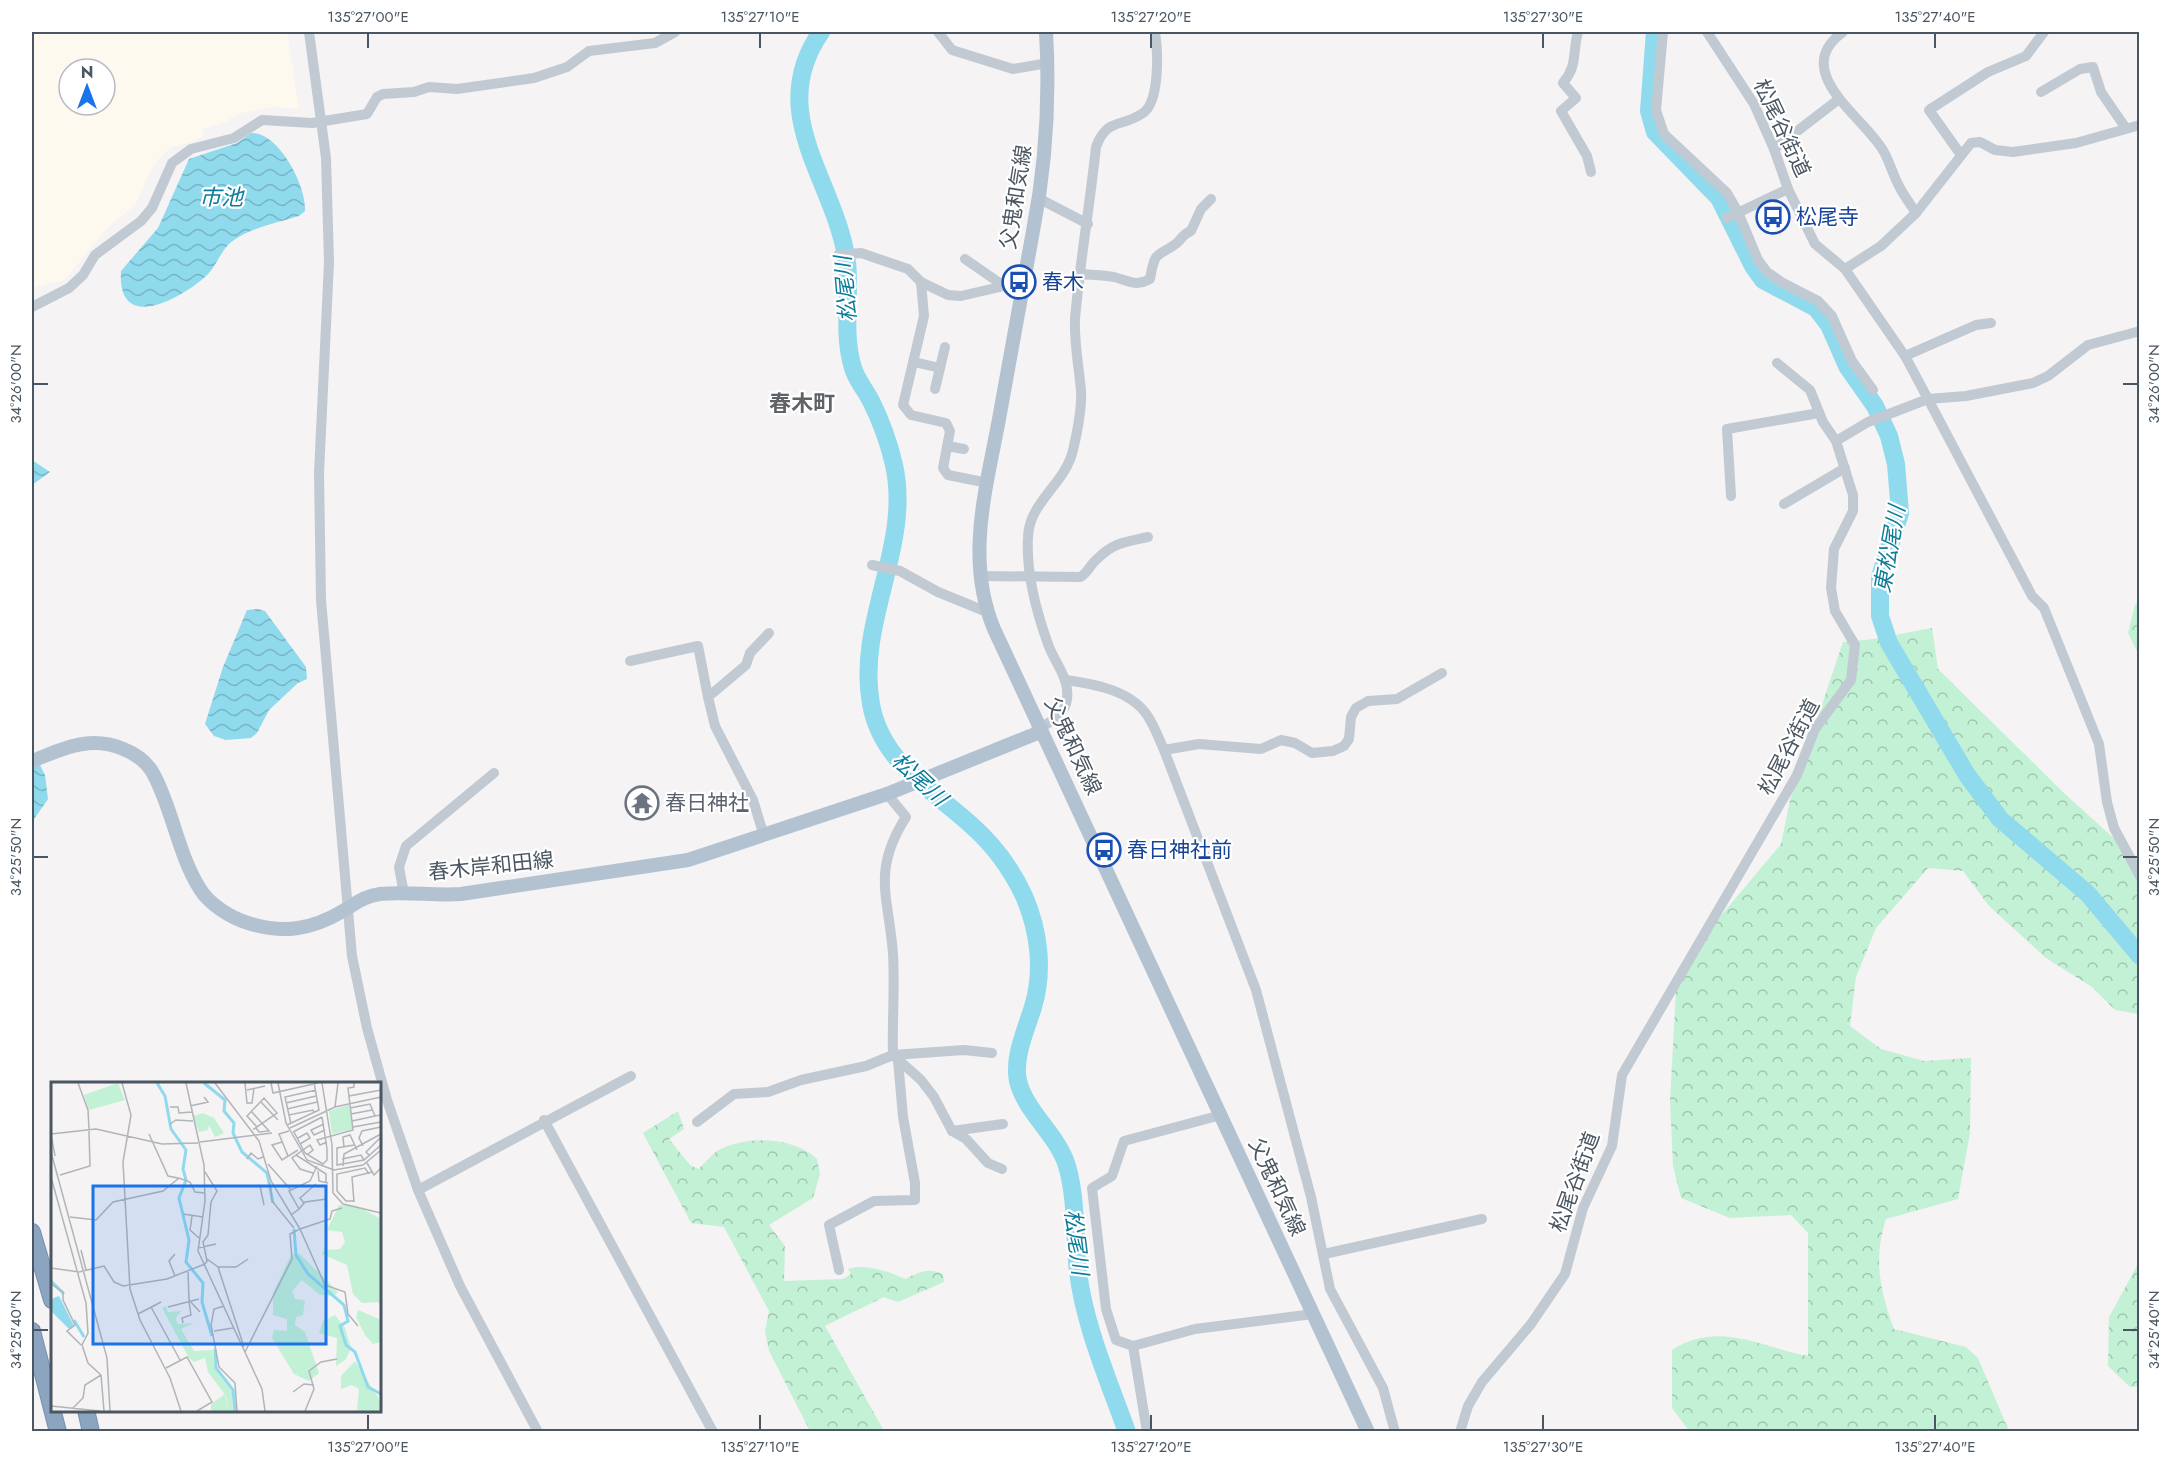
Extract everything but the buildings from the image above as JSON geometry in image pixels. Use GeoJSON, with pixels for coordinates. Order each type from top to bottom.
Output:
{"type":"FeatureCollection","features":[{"type":"Feature","properties":{"kind":"highway"},"geometry":{"type":"LineString","coordinates":[[32,1232],[51,1297]]}},
{"type":"Feature","properties":{"kind":"highway"},"geometry":{"type":"LineString","coordinates":[[32,1331],[51,1404]]}},
{"type":"Feature","properties":{"kind":"highway"},"geometry":{"type":"LineString","coordinates":[[53,1412],[58,1431]]}},
{"type":"Feature","properties":{"kind":"highway"},"geometry":{"type":"LineString","coordinates":[[86,1412],[91,1431]]}},
{"type":"Feature","properties":{"kind":"main road","name":"父鬼和気線"},"geometry":{"type":"LineString","coordinates":[[1046,32],[1047,141],[978,534],[979,576],[987,612],[1368,1431]]}},
{"type":"Feature","properties":{"kind":"main road","name":"春木岸和田線"},"geometry":{"type":"LineString","coordinates":[[32,761],[83,744],[108,744],[135,754],[154,773],[182,851],[200,890],[216,906],[246,923],[287,931],[307,929],[362,898],[380,894],[461,894],[648,868],[688,860],[940,775],[1035,734],[1041,728]]}},
{"type":"Feature","properties":{"kind":"street"},"geometry":{"type":"LineString","coordinates":[[309,32],[326,158],[328,262],[318,534],[321,600],[346,909],[352,956],[367,1028],[397,1131],[418,1190],[460,1286],[538,1431]]}},
{"type":"Feature","properties":{"kind":"street"},"geometry":{"type":"LineString","coordinates":[[32,307],[69,288],[83,275],[95,255],[141,222],[152,208],[172,163],[191,149],[234,138],[262,120],[322,123],[367,114],[377,97],[383,94],[414,92],[429,87],[457,89],[534,78],[567,67],[589,51],[655,43],[675,32]]}},
{"type":"Feature","properties":{"kind":"street"},"geometry":{"type":"LineString","coordinates":[[938,32],[952,50],[1013,69],[1048,63]]}},
{"type":"Feature","properties":{"kind":"street"},"geometry":{"type":"LineString","coordinates":[[1041,728],[1060,715],[1068,699],[1066,680],[1048,644],[1030,578],[1030,524],[1042,500],[1067,469],[1073,450],[1081,394],[1076,356],[1075,321],[1096,147],[1101,133],[1111,125],[1143,113],[1151,106],[1158,47],[1155,32]]}},
{"type":"Feature","properties":{"kind":"street"},"geometry":{"type":"LineString","coordinates":[[1578,32],[1574,45],[1573,71],[1563,83],[1576,98],[1561,111],[1587,156],[1591,172]]}},
{"type":"Feature","properties":{"kind":"street"},"geometry":{"type":"LineString","coordinates":[[1663,32],[1656,95],[1658,123],[1664,134],[1727,193],[1733,215],[1767,272],[1783,284],[1818,301],[1832,316],[1852,361],[1872,390]]}},
{"type":"Feature","properties":{"kind":"street","name":"松尾谷街道"},"geometry":{"type":"LineString","coordinates":[[1707,32],[1754,104],[1774,149],[1788,189],[1815,244],[1845,269],[1905,356],[2032,596],[2044,608],[2099,744],[2107,802],[2114,828],[2139,876]]}},
{"type":"Feature","properties":{"kind":"street"},"geometry":{"type":"LineString","coordinates":[[1840,32],[1830,41],[1824,64],[1826,75],[1839,99],[1884,151],[1899,187],[1916,213]]}},
{"type":"Feature","properties":{"kind":"street"},"geometry":{"type":"LineString","coordinates":[[1961,155],[1929,110],[1988,72],[2026,56],[2044,32]]}},
{"type":"Feature","properties":{"kind":"street"},"geometry":{"type":"LineString","coordinates":[[2041,92],[2080,69],[2093,67],[2101,93],[2125,127]]}},
{"type":"Feature","properties":{"kind":"street"},"geometry":{"type":"LineString","coordinates":[[1774,149],[1839,99]]}},
{"type":"Feature","properties":{"kind":"street"},"geometry":{"type":"LineString","coordinates":[[1845,269],[1881,246],[1916,213],[1971,143],[1980,142],[1995,150],[2013,152],[2076,143],[2125,127],[2139,125]]}},
{"type":"Feature","properties":{"kind":"street"},"geometry":{"type":"LineString","coordinates":[[1733,215],[1788,189]]}},
{"type":"Feature","properties":{"kind":"street"},"geometry":{"type":"LineString","coordinates":[[1038,198],[1088,224]]}},
{"type":"Feature","properties":{"kind":"street"},"geometry":{"type":"LineString","coordinates":[[1080,274],[1113,277],[1130,284],[1142,283],[1150,279],[1153,261],[1158,254],[1177,243],[1183,234],[1191,231],[1201,209],[1211,199]]}},
{"type":"Feature","properties":{"kind":"street"},"geometry":{"type":"LineString","coordinates":[[837,255],[861,253],[908,269],[921,282],[948,295],[961,296],[1004,286]]}},
{"type":"Feature","properties":{"kind":"street"},"geometry":{"type":"LineString","coordinates":[[965,259],[987,272],[995,282],[1004,286],[1022,288]]}},
{"type":"Feature","properties":{"kind":"street"},"geometry":{"type":"LineString","coordinates":[[921,282],[924,316],[914,362],[900,402],[911,415],[946,423],[951,431],[944,468],[948,475],[988,483]]}},
{"type":"Feature","properties":{"kind":"street"},"geometry":{"type":"LineString","coordinates":[[1905,356],[1976,325],[1991,323]]}},
{"type":"Feature","properties":{"kind":"street"},"geometry":{"type":"LineString","coordinates":[[1836,441],[1868,422],[1928,399],[1966,396],[2033,383],[2048,376],[2088,345],[2139,331]]}},
{"type":"Feature","properties":{"kind":"street"},"geometry":{"type":"LineString","coordinates":[[935,390],[945,347]]}},
{"type":"Feature","properties":{"kind":"street"},"geometry":{"type":"LineString","coordinates":[[914,362],[940,368]]}},
{"type":"Feature","properties":{"kind":"street","name":"松尾谷街道"},"geometry":{"type":"LineString","coordinates":[[1460,1431],[1468,1406],[1482,1382],[1531,1324],[1565,1274],[1583,1208],[1612,1146],[1622,1075],[1797,775],[1815,729],[1851,680],[1855,645],[1835,611],[1832,588],[1834,549],[1853,511],[1853,495],[1836,441],[1820,414],[1810,390],[1777,363]]}},
{"type":"Feature","properties":{"kind":"street"},"geometry":{"type":"LineString","coordinates":[[1731,495],[1727,429],[1820,414]]}},
{"type":"Feature","properties":{"kind":"street"},"geometry":{"type":"LineString","coordinates":[[947,446],[964,449]]}},
{"type":"Feature","properties":{"kind":"street"},"geometry":{"type":"LineString","coordinates":[[1784,504],[1845,468]]}},
{"type":"Feature","properties":{"kind":"street"},"geometry":{"type":"LineString","coordinates":[[979,576],[1080,577],[1087,573],[1094,562],[1114,544],[1148,537]]}},
{"type":"Feature","properties":{"kind":"street"},"geometry":{"type":"LineString","coordinates":[[874,565],[900,571],[938,592],[987,612]]}},
{"type":"Feature","properties":{"kind":"street"},"geometry":{"type":"LineString","coordinates":[[708,697],[746,665],[750,653],[769,633]]}},
{"type":"Feature","properties":{"kind":"street"},"geometry":{"type":"LineString","coordinates":[[630,661],[698,646],[715,726],[753,800],[764,836]]}},
{"type":"Feature","properties":{"kind":"street"},"geometry":{"type":"LineString","coordinates":[[1164,750],[1199,744],[1261,749],[1281,740],[1295,743],[1312,753],[1332,751],[1344,746],[1349,739],[1351,717],[1356,708],[1368,701],[1397,699],[1442,673]]}},
{"type":"Feature","properties":{"kind":"street"},"geometry":{"type":"LineString","coordinates":[[1066,680],[1098,685],[1140,706],[1149,717],[1164,750],[1256,990],[1324,1254],[1330,1289],[1383,1388],[1395,1431]]}},
{"type":"Feature","properties":{"kind":"street"},"geometry":{"type":"LineString","coordinates":[[404,894],[399,867],[406,846],[494,773]]}},
{"type":"Feature","properties":{"kind":"street"},"geometry":{"type":"LineString","coordinates":[[840,1270],[829,1225],[874,1201],[915,1200],[915,1183],[903,1117],[896,1057],[892,953],[884,872],[899,829],[906,817],[893,792]]}},
{"type":"Feature","properties":{"kind":"street"},"geometry":{"type":"LineString","coordinates":[[697,1122],[734,1094],[768,1092],[801,1080],[896,1057],[964,1050],[992,1053]]}},
{"type":"Feature","properties":{"kind":"street"},"geometry":{"type":"LineString","coordinates":[[896,1057],[934,1097],[952,1131],[966,1139],[988,1163],[1002,1169]]}},
{"type":"Feature","properties":{"kind":"street"},"geometry":{"type":"LineString","coordinates":[[418,1190],[544,1120],[631,1076]]}},
{"type":"Feature","properties":{"kind":"street"},"geometry":{"type":"LineString","coordinates":[[1221,1115],[1124,1141],[1112,1176],[1092,1188],[1106,1309],[1116,1340],[1133,1346],[1196,1329],[1313,1314]]}},
{"type":"Feature","properties":{"kind":"street"},"geometry":{"type":"LineString","coordinates":[[544,1120],[713,1431]]}},
{"type":"Feature","properties":{"kind":"street"},"geometry":{"type":"LineString","coordinates":[[952,1131],[1003,1124]]}},
{"type":"Feature","properties":{"kind":"street"},"geometry":{"type":"LineString","coordinates":[[1324,1254],[1482,1219]]}},
{"type":"Feature","properties":{"kind":"street"},"geometry":{"type":"LineString","coordinates":[[1133,1346],[1147,1431]]}},
{"type":"Feature","properties":{"kind":"shaded area"},"geometry":{"type":"Polygon","coordinates":[[[32,32],[287,32],[299,109],[271,107],[237,114],[226,122],[203,129],[203,137],[186,144],[172,146],[153,166],[135,205],[107,228],[65,280],[32,288],[32,32]]]}},
{"type":"Feature","properties":{"kind":"green space"},"geometry":{"type":"Polygon","coordinates":[[[2139,601],[2139,655],[2128,633],[2135,605],[2139,601]]]}},
{"type":"Feature","properties":{"kind":"green space"},"geometry":{"type":"Polygon","coordinates":[[[1932,628],[1938,669],[2064,793],[2139,861],[2139,1014],[2115,1010],[2092,987],[2046,958],[1989,906],[1963,871],[1928,868],[1876,928],[1856,977],[1850,1026],[1881,1049],[1924,1061],[1971,1058],[1970,1133],[1958,1199],[1886,1219],[1880,1248],[1880,1275],[1894,1329],[1966,1347],[1978,1358],[2009,1431],[1689,1431],[1672,1408],[1672,1350],[1689,1341],[1723,1336],[1740,1338],[1808,1356],[1808,1233],[1791,1215],[1730,1218],[1681,1198],[1673,1166],[1670,1100],[1676,990],[1714,924],[1781,844],[1790,800],[1843,642],[1874,639],[1932,628]]]}},
{"type":"Feature","properties":{"kind":"green space"},"geometry":{"type":"Polygon","coordinates":[[[678,1111],[684,1129],[669,1139],[690,1165],[698,1169],[719,1150],[730,1145],[756,1140],[796,1146],[817,1159],[820,1174],[813,1198],[769,1225],[785,1246],[784,1281],[843,1279],[851,1274],[848,1269],[855,1267],[869,1267],[905,1279],[919,1272],[943,1274],[944,1282],[898,1302],[884,1297],[825,1326],[884,1431],[810,1431],[769,1351],[765,1331],[769,1311],[724,1227],[691,1223],[643,1133],[678,1111]]]}},
{"type":"Feature","properties":{"kind":"green space"},"geometry":{"type":"Polygon","coordinates":[[[2139,1262],[2139,1386],[2130,1387],[2108,1366],[2109,1317],[2139,1262]]]}},
{"type":"Feature","properties":{"kind":"water","name":"市池"},"geometry":{"type":"Polygon","coordinates":[[[251,133],[272,141],[281,151],[296,176],[305,211],[299,216],[263,226],[237,238],[230,243],[206,276],[182,294],[153,306],[140,306],[129,302],[122,290],[121,271],[158,228],[189,159],[237,143],[251,133]]]}},
{"type":"Feature","properties":{"kind":"water"},"geometry":{"type":"Polygon","coordinates":[[[32,460],[50,472],[32,485],[32,460]]]}},
{"type":"Feature","properties":{"kind":"water"},"geometry":{"type":"Polygon","coordinates":[[[247,610],[265,611],[306,667],[307,679],[298,683],[269,710],[257,733],[251,738],[226,740],[214,736],[205,724],[223,667],[247,610]]]}},
{"type":"Feature","properties":{"kind":"water"},"geometry":{"type":"Polygon","coordinates":[[[40,765],[45,775],[48,799],[32,822],[32,768],[40,765]]]}},
{"type":"Feature","properties":{"kind":"waterway","name":"松尾川"},"geometry":{"type":"LineString","coordinates":[[821,32],[805,62],[799,91],[801,119],[808,147],[840,232],[847,262],[847,328],[853,368],[871,401],[884,432],[894,465],[898,495],[891,555],[871,643],[868,674],[871,704],[876,724],[896,758],[994,848],[1013,876],[1029,909],[1036,937],[1039,965],[1033,1007],[1017,1063],[1018,1081],[1022,1093],[1057,1144],[1067,1166],[1072,1192],[1081,1292],[1098,1353],[1127,1432]]}},
{"type":"Feature","properties":{"kind":"waterway","name":"東松尾川"},"geometry":{"type":"LineString","coordinates":[[1655,32],[1649,111],[1655,132],[1719,198],[1753,266],[1763,280],[1816,308],[1829,325],[1847,366],[1875,406],[1889,436],[1896,464],[1900,513],[1880,577],[1880,616],[1889,643],[1967,775],[2000,819],[2088,894],[2140,956]]}},
{"type":"Feature","properties":{"kind":"place","name":"松尾寺"},"geometry":{"type":"Point","coordinates":[1773,217]}},
{"type":"Feature","properties":{"kind":"place","name":"春木"},"geometry":{"type":"Point","coordinates":[1019,282]}},
{"type":"Feature","properties":{"kind":"place","name":"春日神社"},"geometry":{"type":"Point","coordinates":[642,803]}},
{"type":"Feature","properties":{"kind":"place","name":"春日神社前"},"geometry":{"type":"Point","coordinates":[1104,850]}},
{"type":"Feature","properties":{"kind":"district","name":"春木町"},"geometry":{"type":"Point","coordinates":[802,403]}}]}
